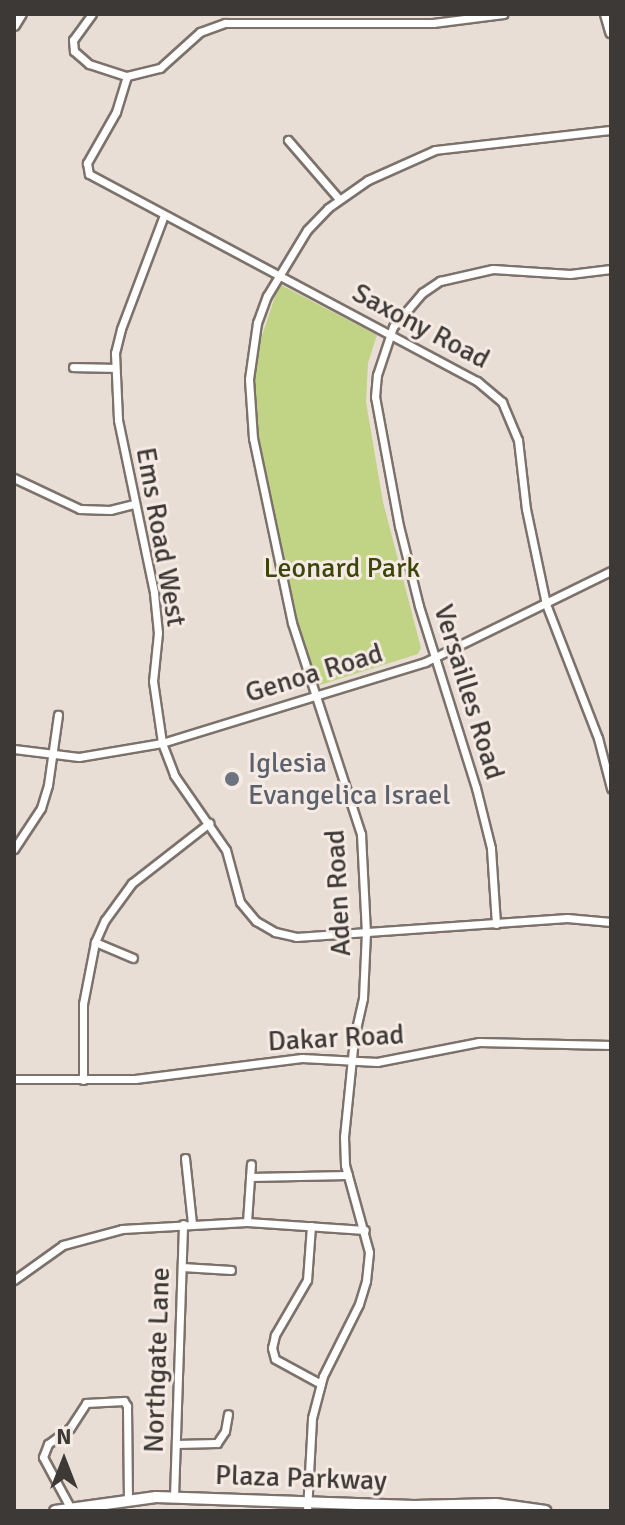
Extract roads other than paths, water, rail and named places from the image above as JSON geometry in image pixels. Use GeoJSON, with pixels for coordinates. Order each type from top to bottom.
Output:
{"type":"FeatureCollection","features":[{"type":"Feature","properties":{"kind":"street"},"geometry":{"type":"LineString","coordinates":[[14,25],[21,14]]}},
{"type":"Feature","properties":{"kind":"street"},"geometry":{"type":"LineString","coordinates":[[92,14],[72,46],[77,56],[89,64],[127,76],[160,68],[208,28],[225,23],[289,18],[433,23],[503,14]]}},
{"type":"Feature","properties":{"kind":"street"},"geometry":{"type":"LineString","coordinates":[[606,14],[611,32]]}},
{"type":"Feature","properties":{"kind":"street","name":"Saxony Road"},"geometry":{"type":"LineString","coordinates":[[127,76],[116,112],[87,163],[88,170],[96,179],[490,389],[511,417],[546,604],[598,738],[611,788]]}},
{"type":"Feature","properties":{"kind":"street","name":"Aden Road"},"geometry":{"type":"LineString","coordinates":[[307,1507],[312,1418],[321,1384],[359,1304],[366,1281],[369,1252],[348,1175],[344,1121],[363,998],[366,933],[361,834],[292,623],[253,438],[251,354],[257,323],[279,275],[307,230],[339,199],[368,180],[435,150],[611,130]]}},
{"type":"Feature","properties":{"kind":"street"},"geometry":{"type":"LineString","coordinates":[[288,140],[339,199]]}},
{"type":"Feature","properties":{"kind":"street","name":"Ems Road West"},"geometry":{"type":"LineString","coordinates":[[164,215],[121,329],[115,368],[118,420],[155,606],[158,633],[153,681],[162,743],[174,775],[226,850],[240,902],[256,921],[275,932],[296,937],[567,918],[611,922]]}},
{"type":"Feature","properties":{"kind":"street"},"geometry":{"type":"LineString","coordinates":[[389,334],[422,293],[452,277],[493,269],[570,274],[611,269]]}},
{"type":"Feature","properties":{"kind":"street","name":"Versailles Road"},"geometry":{"type":"LineString","coordinates":[[389,334],[380,357],[375,397],[399,526],[491,848],[496,924]]}},
{"type":"Feature","properties":{"kind":"street"},"geometry":{"type":"LineString","coordinates":[[73,367],[115,368]]}},
{"type":"Feature","properties":{"kind":"street"},"geometry":{"type":"LineString","coordinates":[[14,478],[80,509],[110,510],[134,504]]}},
{"type":"Feature","properties":{"kind":"street","name":"Genoa Road"},"geometry":{"type":"LineString","coordinates":[[14,749],[52,756],[105,755],[162,743],[435,658],[611,571]]}},
{"type":"Feature","properties":{"kind":"street"},"geometry":{"type":"LineString","coordinates":[[14,849],[41,808],[58,715]]}},
{"type":"Feature","properties":{"kind":"street"},"geometry":{"type":"LineString","coordinates":[[83,1080],[83,1004],[95,942],[105,920],[132,883],[209,823]]}},
{"type":"Feature","properties":{"kind":"street"},"geometry":{"type":"LineString","coordinates":[[95,942],[133,958]]}},
{"type":"Feature","properties":{"kind":"street","name":"Dakar Road"},"geometry":{"type":"LineString","coordinates":[[14,1079],[135,1079],[302,1058],[401,1059],[479,1042],[611,1045]]}},
{"type":"Feature","properties":{"kind":"street","name":"Northgate Lane"},"geometry":{"type":"LineString","coordinates":[[174,1497],[182,1267],[188,1224],[185,1158]]}},
{"type":"Feature","properties":{"kind":"street"},"geometry":{"type":"LineString","coordinates":[[247,1222],[251,1164]]}},
{"type":"Feature","properties":{"kind":"street"},"geometry":{"type":"LineString","coordinates":[[250,1177],[348,1175]]}},
{"type":"Feature","properties":{"kind":"street"},"geometry":{"type":"LineString","coordinates":[[14,1280],[50,1251],[93,1235],[188,1224],[247,1222],[365,1230]]}},
{"type":"Feature","properties":{"kind":"street"},"geometry":{"type":"LineString","coordinates":[[311,1226],[307,1280],[275,1335],[272,1348],[275,1359],[321,1384]]}},
{"type":"Feature","properties":{"kind":"street"},"geometry":{"type":"LineString","coordinates":[[182,1267],[231,1270]]}},
{"type":"Feature","properties":{"kind":"street"},"geometry":{"type":"LineString","coordinates":[[71,1509],[43,1457],[48,1444],[70,1428],[86,1403],[124,1401],[127,1406],[128,1500]]}},
{"type":"Feature","properties":{"kind":"street"},"geometry":{"type":"LineString","coordinates":[[176,1444],[217,1443],[222,1439],[228,1414]]}},
{"type":"Feature","properties":{"kind":"street","name":"Plaza Parkway"},"geometry":{"type":"LineString","coordinates":[[55,1511],[174,1497],[307,1507],[496,1504],[546,1511]]}},
{"type":"Feature","properties":{"kind":"place","name":"Iglesia Evangelica Israel"},"geometry":{"type":"Point","coordinates":[232,779]}},
{"type":"Feature","properties":{"kind":"park label","name":"Leonard Park"},"geometry":{"type":"Point","coordinates":[342,568]}}]}
